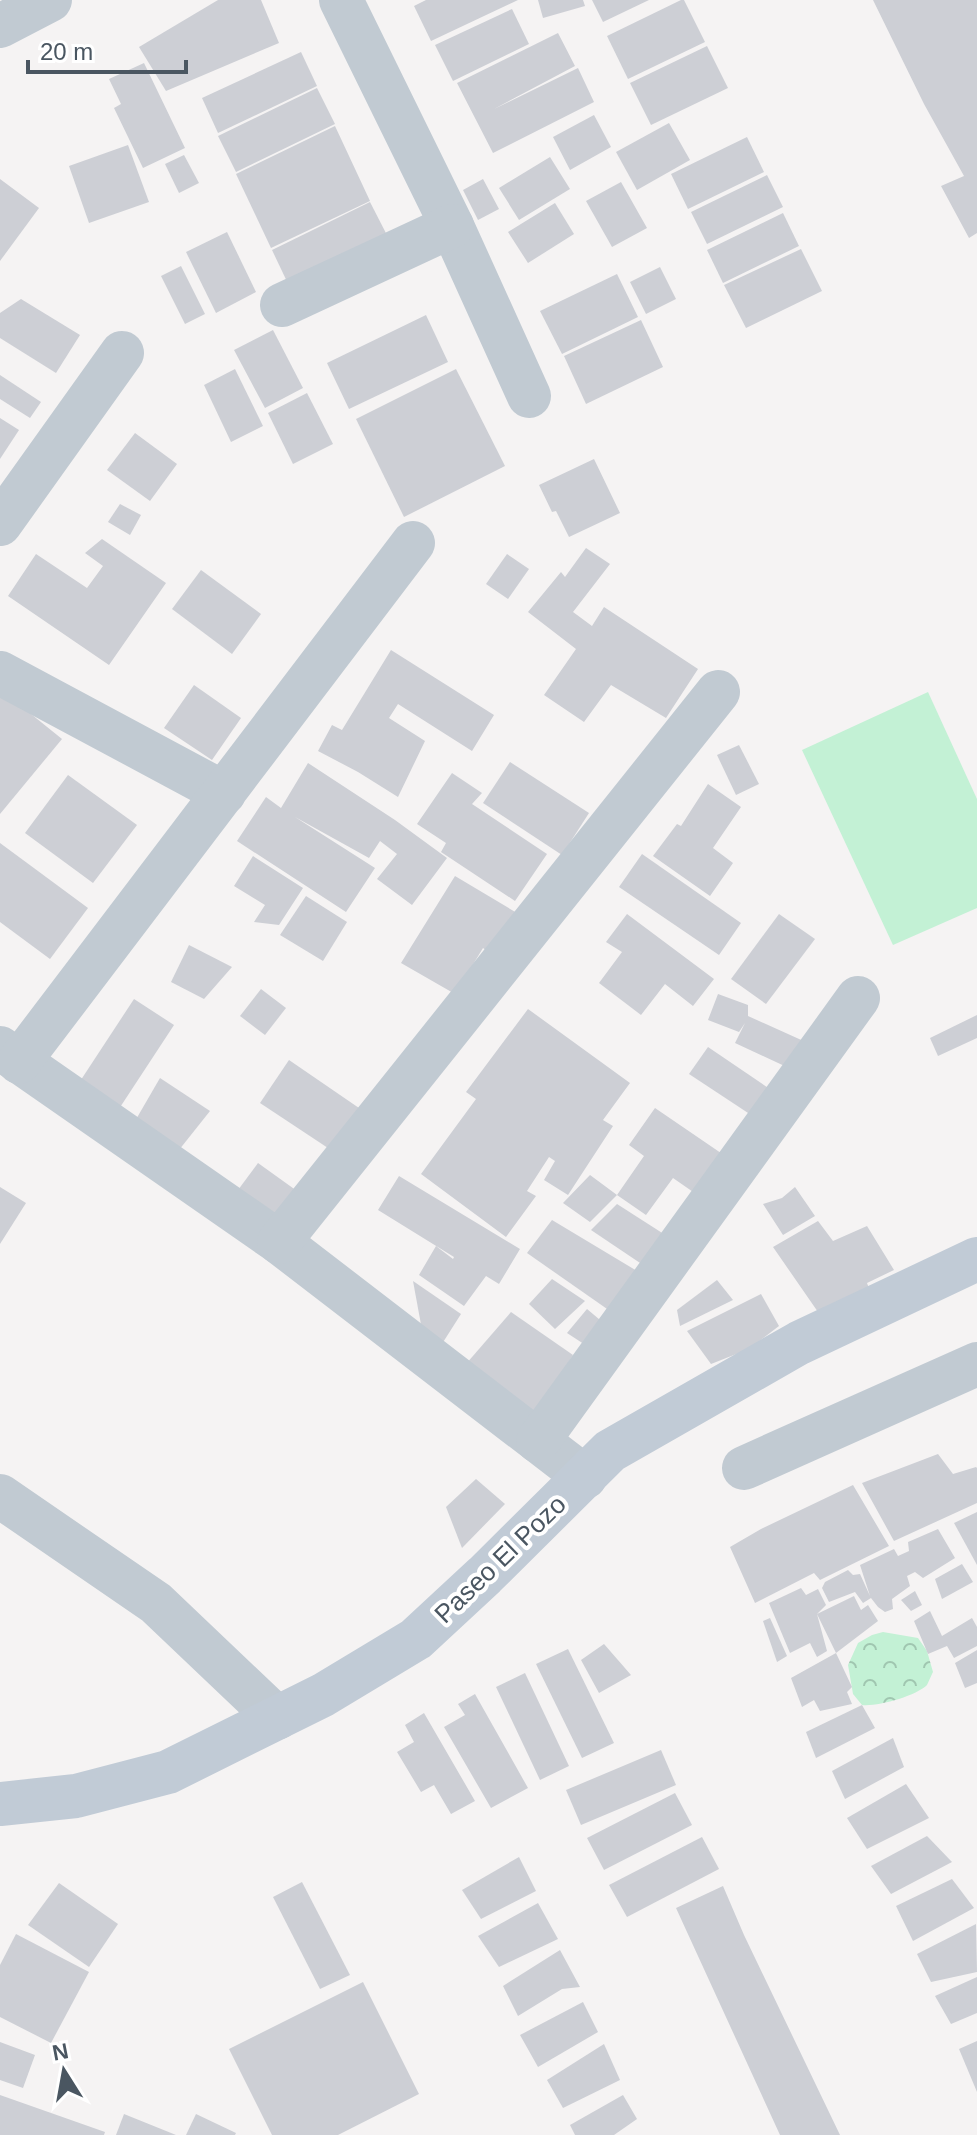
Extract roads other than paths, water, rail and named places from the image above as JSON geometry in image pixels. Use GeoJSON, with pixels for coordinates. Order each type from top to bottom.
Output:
{"type":"FeatureCollection","features":[{"type":"Feature","properties":{"kind":"street"},"geometry":{"type":"LineString","coordinates":[[0,26],[50,0]]}},
{"type":"Feature","properties":{"kind":"street"},"geometry":{"type":"LineString","coordinates":[[341,0],[452,226],[529,396]]}},
{"type":"Feature","properties":{"kind":"street"},"geometry":{"type":"LineString","coordinates":[[282,305],[452,226]]}},
{"type":"Feature","properties":{"kind":"street"},"geometry":{"type":"LineString","coordinates":[[0,524],[122,353]]}},
{"type":"Feature","properties":{"kind":"street"},"geometry":{"type":"LineString","coordinates":[[413,543],[224,793],[10,1055],[279,1242],[585,1477]]}},
{"type":"Feature","properties":{"kind":"street"},"geometry":{"type":"LineString","coordinates":[[0,673],[224,793]]}},
{"type":"Feature","properties":{"kind":"street"},"geometry":{"type":"LineString","coordinates":[[279,1242],[718,692]]}},
{"type":"Feature","properties":{"kind":"street"},"geometry":{"type":"LineString","coordinates":[[538,1441],[858,998]]}},
{"type":"Feature","properties":{"kind":"street","name":"Paseo El Pozo"},"geometry":{"type":"LineString","coordinates":[[0,1804],[76,1796],[168,1772],[323,1695],[416,1639],[610,1451],[799,1343],[977,1259]]}},
{"type":"Feature","properties":{"kind":"street"},"geometry":{"type":"LineString","coordinates":[[744,1468],[977,1364]]}},
{"type":"Feature","properties":{"kind":"street"},"geometry":{"type":"LineString","coordinates":[[0,1496],[156,1603],[277,1718]]}}]}
